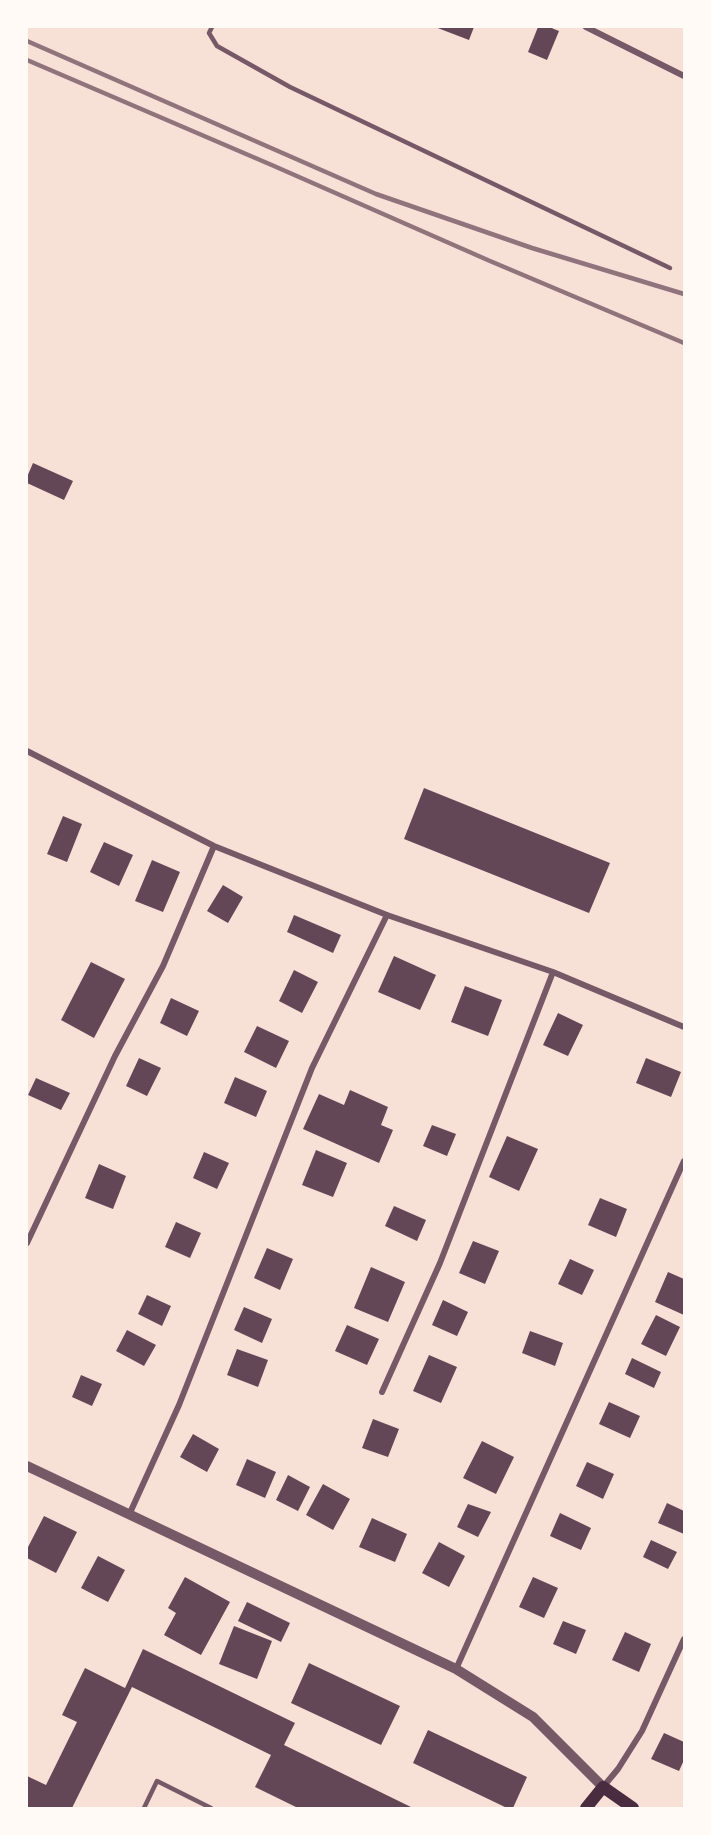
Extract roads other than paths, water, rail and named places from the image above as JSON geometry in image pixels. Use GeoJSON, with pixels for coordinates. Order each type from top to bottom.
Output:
{"type":"FeatureCollection","features":[{"type":"Feature","properties":{"kind":"main road"},"geometry":{"type":"LineString","coordinates":[[586,1808],[603,1787],[633,1808]]}},
{"type":"Feature","properties":{"kind":"street"},"geometry":{"type":"LineString","coordinates":[[586,27],[684,76]]}},
{"type":"Feature","properties":{"kind":"street"},"geometry":{"type":"LineString","coordinates":[[27,751],[214,846],[387,915],[554,972],[684,1027]]}},
{"type":"Feature","properties":{"kind":"street"},"geometry":{"type":"LineString","coordinates":[[27,1243],[115,1056],[163,966],[214,846]]}},
{"type":"Feature","properties":{"kind":"street"},"geometry":{"type":"LineString","coordinates":[[129,1515],[179,1405],[312,1068],[387,915]]}},
{"type":"Feature","properties":{"kind":"street"},"geometry":{"type":"LineString","coordinates":[[382,1392],[440,1263],[554,972]]}},
{"type":"Feature","properties":{"kind":"street"},"geometry":{"type":"LineString","coordinates":[[456,1669],[684,1161]]}},
{"type":"Feature","properties":{"kind":"street"},"geometry":{"type":"LineString","coordinates":[[27,1466],[456,1669],[533,1717],[603,1787],[618,1769],[642,1731],[684,1639]]}},
{"type":"Feature","properties":{"kind":"lane"},"geometry":{"type":"LineString","coordinates":[[212,27],[209,33],[217,46],[290,87],[670,268]]}},
{"type":"Feature","properties":{"kind":"lane"},"geometry":{"type":"LineString","coordinates":[[144,1808],[157,1781],[211,1808]]}},
{"type":"Feature","properties":{"kind":"railway"},"geometry":{"type":"LineString","coordinates":[[27,41],[376,194],[532,248],[684,294]]}},
{"type":"Feature","properties":{"kind":"railway"},"geometry":{"type":"LineString","coordinates":[[27,60],[684,343]]}}]}
